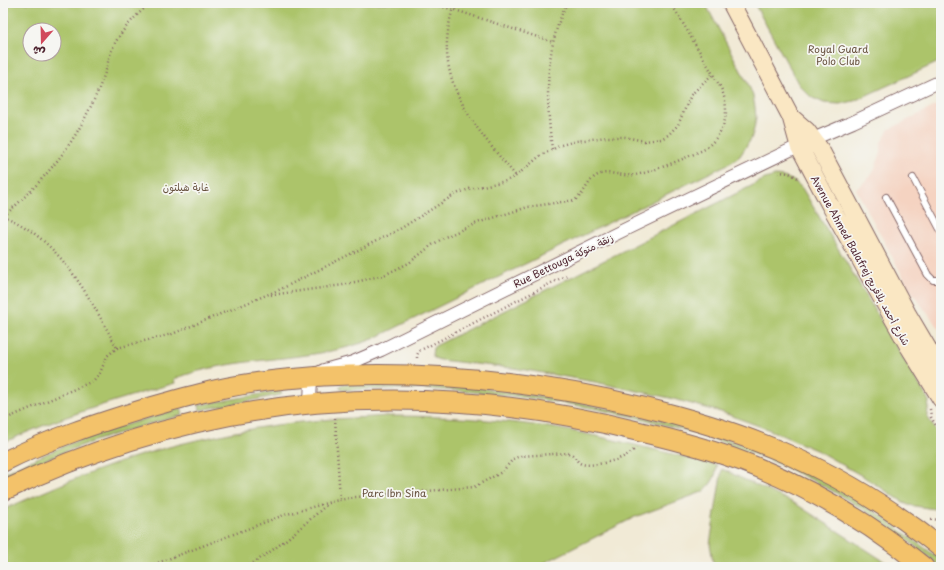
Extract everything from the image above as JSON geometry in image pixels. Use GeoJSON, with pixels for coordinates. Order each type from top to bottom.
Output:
{"type":"FeatureCollection","features":[{"type":"Feature","properties":{"kind":"main road","name":"Avenue Ahmed Balafrej شارع أحمد بلافريج"},"geometry":{"type":"LineString","coordinates":[[731,3],[791,117],[800,123],[830,205],[909,347],[936,401]]}},
{"type":"Feature","properties":{"kind":"main road","name":"Avenue Ahmed Balafrej شارع أحمد بلافريج"},"geometry":{"type":"LineString","coordinates":[[806,142],[941,370]]}},
{"type":"Feature","properties":{"kind":"main road"},"geometry":{"type":"LineString","coordinates":[[3,462],[89,426],[185,398],[229,387],[256,382],[355,374],[457,377],[509,382],[610,399],[714,426],[784,452],[827,473],[863,493],[897,515],[941,548]]}},
{"type":"Feature","properties":{"kind":"main road"},"geometry":{"type":"LineString","coordinates":[[3,491],[32,477],[84,456],[137,438],[192,423],[233,414],[310,403],[360,400],[420,400],[479,403],[539,410],[597,421],[700,447],[743,461],[786,479],[827,500],[904,550],[924,567]]}},
{"type":"Feature","properties":{"kind":"street","name":"Rue Bettouga زنقة متوكة"},"geometry":{"type":"LineString","coordinates":[[311,377],[324,370],[353,362],[381,350],[806,142],[941,81]]}},
{"type":"Feature","properties":{"kind":"street"},"geometry":{"type":"LineString","coordinates":[[310,403],[311,377]]}},
{"type":"Feature","properties":{"kind":"lane"},"geometry":{"type":"LineString","coordinates":[[913,178],[941,231]]}},
{"type":"Feature","properties":{"kind":"lane"},"geometry":{"type":"LineString","coordinates":[[886,197],[928,275],[933,280],[941,280]]}},
{"type":"Feature","properties":{"kind":"path"},"geometry":{"type":"LineString","coordinates":[[117,348],[89,297],[69,267],[57,254],[27,228],[3,215],[36,186],[64,151],[88,113],[106,70],[112,48],[135,17],[151,3]]}},
{"type":"Feature","properties":{"kind":"path"},"geometry":{"type":"LineString","coordinates":[[424,3],[452,9],[553,42]]}},
{"type":"Feature","properties":{"kind":"path"},"geometry":{"type":"LineString","coordinates":[[454,3],[448,30],[446,52],[450,74],[457,95],[468,115],[516,176]]}},
{"type":"Feature","properties":{"kind":"path"},"geometry":{"type":"LineString","coordinates":[[552,149],[548,115],[548,79],[553,42],[567,3]]}},
{"type":"Feature","properties":{"kind":"path"},"geometry":{"type":"LineString","coordinates":[[266,295],[343,285],[384,276],[409,263],[445,237],[477,223],[528,207],[575,200],[581,196],[591,179],[599,175],[606,173],[634,175],[646,172],[697,153],[712,143],[720,133],[725,121],[726,108],[724,96],[713,74],[671,3]]}},
{"type":"Feature","properties":{"kind":"path"},"geometry":{"type":"LineString","coordinates":[[3,420],[93,381],[100,373],[107,356],[117,348],[172,334],[266,295],[400,229],[454,195],[469,189],[500,182],[516,176],[540,156],[561,145],[590,138],[624,137],[645,141],[661,139],[668,135],[678,125],[692,95],[705,80],[713,74]]}},
{"type":"Feature","properties":{"kind":"path"},"geometry":{"type":"LineString","coordinates":[[773,172],[789,173],[800,180]]}},
{"type":"Feature","properties":{"kind":"path"},"geometry":{"type":"LineString","coordinates":[[420,362],[417,357],[419,351],[572,272]]}},
{"type":"Feature","properties":{"kind":"path"},"geometry":{"type":"LineString","coordinates":[[936,401],[930,414],[941,434]]}},
{"type":"Feature","properties":{"kind":"path"},"geometry":{"type":"LineString","coordinates":[[334,402],[340,499]]}},
{"type":"Feature","properties":{"kind":"path"},"geometry":{"type":"LineString","coordinates":[[147,567],[284,515],[330,501],[474,487],[502,472],[513,459],[520,456],[568,453],[574,455],[578,462],[583,465],[611,461],[629,454],[642,442],[647,433]]}},
{"type":"Feature","properties":{"kind":"path"},"geometry":{"type":"LineString","coordinates":[[246,567],[269,553],[286,540],[330,501]]}},
{"type":"Feature","properties":{"kind":"shaded area"},"geometry":{"type":"Polygon","coordinates":[[[941,103],[941,332],[909,288],[856,189],[870,177],[875,169],[881,152],[881,142],[888,130],[941,103]]]}},
{"type":"Feature","properties":{"kind":"green space","name":"غابة هيلتون"},"geometry":{"type":"Polygon","coordinates":[[[3,3],[705,3],[749,86],[755,107],[756,118],[751,139],[740,156],[732,162],[373,339],[349,347],[324,352],[248,362],[198,371],[174,379],[175,383],[66,417],[3,443],[3,3]]]}},
{"type":"Feature","properties":{"kind":"green space","name":"Royal Guard Polo Club"},"geometry":{"type":"Polygon","coordinates":[[[754,3],[941,3],[941,61],[854,101],[840,104],[824,103],[811,97],[799,85],[754,3]]]}},
{"type":"Feature","properties":{"kind":"green space"},"geometry":{"type":"Polygon","coordinates":[[[775,176],[790,179],[802,188],[929,401],[927,416],[941,439],[941,510],[908,505],[864,477],[818,451],[770,430],[721,412],[670,398],[595,382],[520,369],[440,360],[434,358],[432,355],[433,348],[435,346],[765,179],[775,176]]]}},
{"type":"Feature","properties":{"kind":"green space"},"geometry":{"type":"Polygon","coordinates":[[[396,383],[473,387],[569,400],[672,423],[748,446],[824,480],[880,515],[941,560],[941,567],[877,518],[826,487],[769,460],[687,431],[601,410],[515,396],[441,390],[342,390],[339,387],[342,384],[396,383]]]}},
{"type":"Feature","properties":{"kind":"green space"},"geometry":{"type":"Polygon","coordinates":[[[279,391],[282,393],[280,395],[200,410],[199,405],[279,391]]]}},
{"type":"Feature","properties":{"kind":"green space"},"geometry":{"type":"Polygon","coordinates":[[[181,408],[183,415],[91,442],[46,459],[3,479],[3,473],[64,446],[93,435],[181,408]]]}},
{"type":"Feature","properties":{"kind":"green space","name":"Parc Ibn Sina"},"geometry":{"type":"Polygon","coordinates":[[[387,416],[466,418],[518,423],[596,436],[717,465],[713,480],[702,492],[635,517],[536,567],[3,567],[3,508],[7,508],[105,467],[155,451],[233,432],[299,422],[387,416]]]}},
{"type":"Feature","properties":{"kind":"green space"},"geometry":{"type":"Polygon","coordinates":[[[722,469],[796,504],[893,567],[714,567],[710,544],[722,469]]]}}]}
